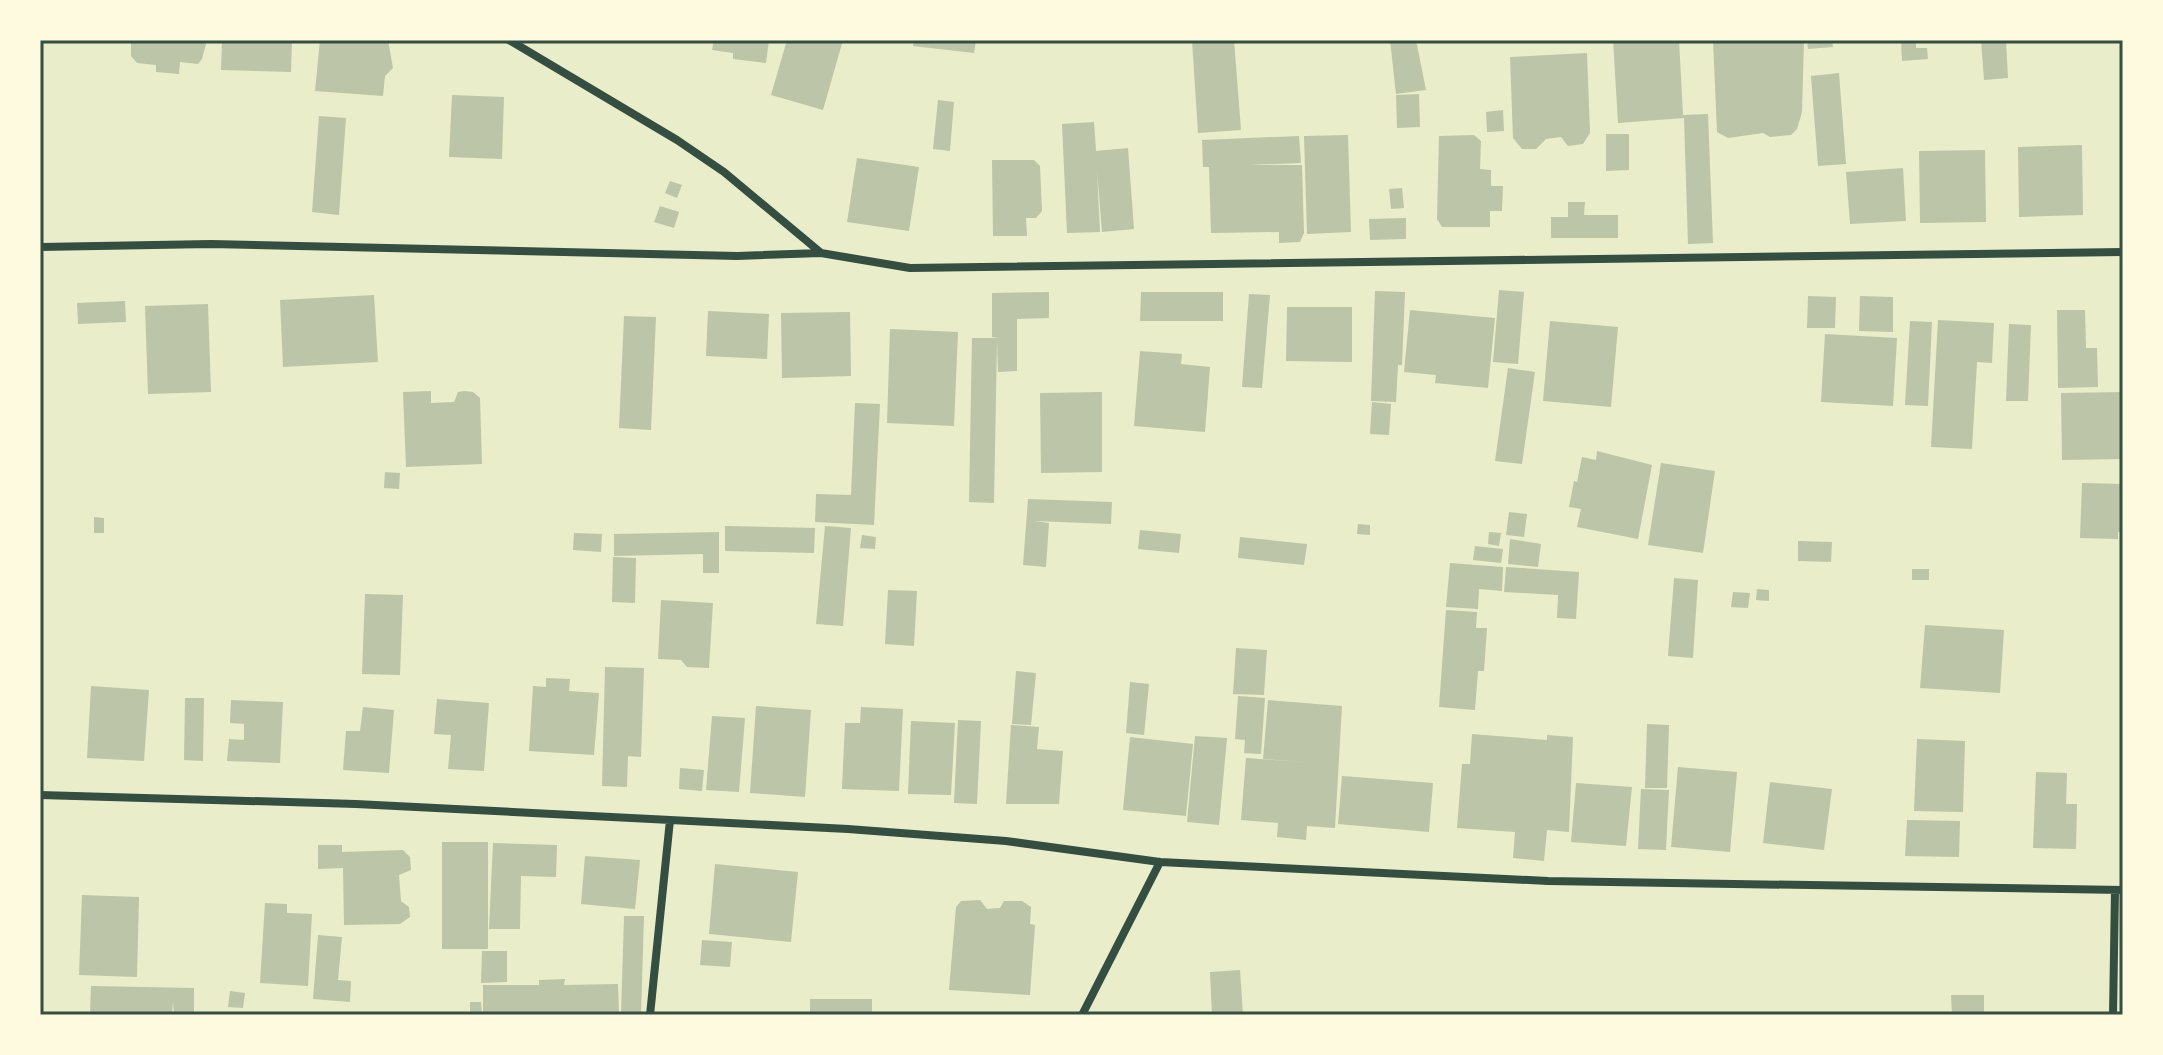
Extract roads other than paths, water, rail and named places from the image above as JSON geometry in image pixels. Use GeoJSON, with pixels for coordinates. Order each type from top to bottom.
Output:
{"type":"FeatureCollection","features":[{"type":"Feature","properties":{"kind":"street"},"geometry":{"type":"LineString","coordinates":[[509,40],[689,148],[821,253]]}},
{"type":"Feature","properties":{"kind":"street"},"geometry":{"type":"LineString","coordinates":[[40,247],[211,244],[737,256],[821,253],[910,268],[2123,252]]}},
{"type":"Feature","properties":{"kind":"street"},"geometry":{"type":"LineString","coordinates":[[40,795],[356,804],[670,820],[1006,841],[1160,862],[1548,881],[2119,890],[2113,1015]]}},
{"type":"Feature","properties":{"kind":"street"},"geometry":{"type":"LineString","coordinates":[[650,1015],[670,820]]}},
{"type":"Feature","properties":{"kind":"street"},"geometry":{"type":"LineString","coordinates":[[1082,1015],[1160,862]]}}]}
